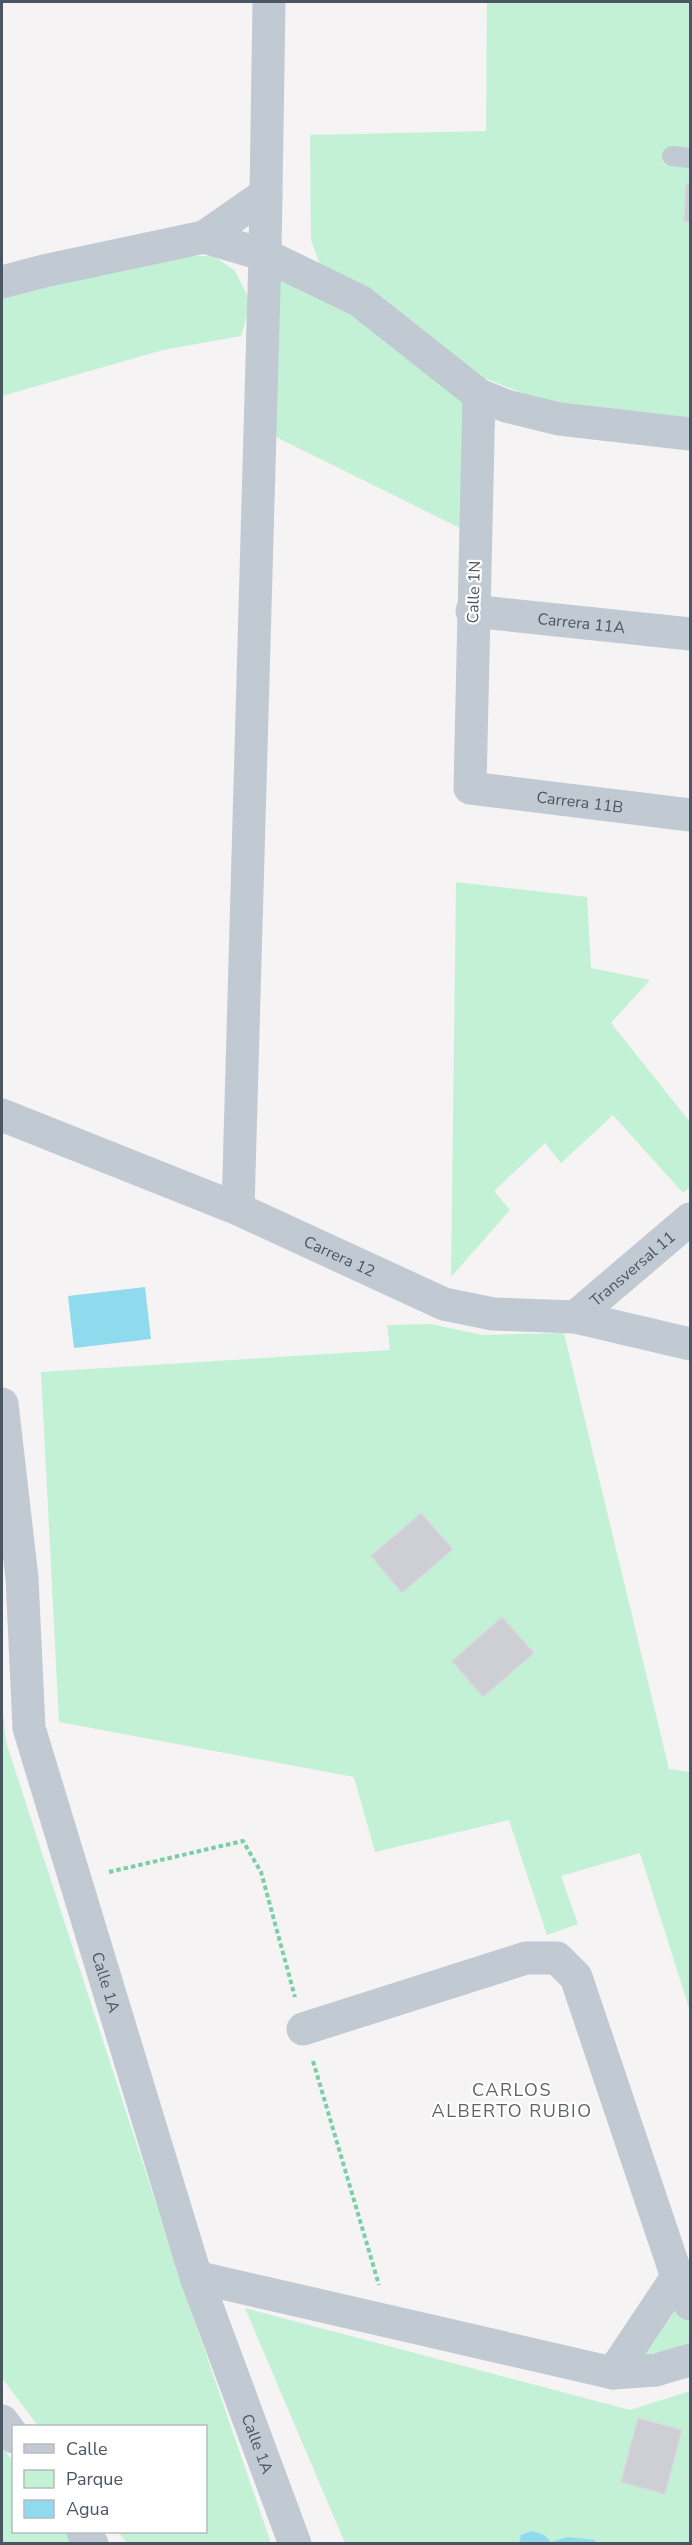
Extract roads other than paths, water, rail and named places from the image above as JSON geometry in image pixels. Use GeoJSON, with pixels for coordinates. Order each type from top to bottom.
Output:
{"type":"FeatureCollection","features":[{"type":"Feature","properties":{"kind":"street"},"geometry":{"type":"LineString","coordinates":[[238,1209],[265,255],[269,2]]}},
{"type":"Feature","properties":{"kind":"street"},"geometry":{"type":"LineString","coordinates":[[2,282],[204,237],[266,194]]}},
{"type":"Feature","properties":{"kind":"street"},"geometry":{"type":"LineString","coordinates":[[204,237],[265,255],[360,301],[479,395],[506,406],[559,419],[690,435]]}},
{"type":"Feature","properties":{"kind":"street","name":"Calle 1N"},"geometry":{"type":"LineString","coordinates":[[470,788],[472,611],[479,395]]}},
{"type":"Feature","properties":{"kind":"street","name":"Carrera 11A"},"geometry":{"type":"LineString","coordinates":[[472,611],[690,634]]}},
{"type":"Feature","properties":{"kind":"street","name":"Carrera 11B"},"geometry":{"type":"LineString","coordinates":[[470,788],[690,809]]}},
{"type":"Feature","properties":{"kind":"street","name":"Carrera 12"},"geometry":{"type":"LineString","coordinates":[[2,1115],[238,1209],[444,1304],[493,1314],[574,1317],[690,1344]]}},
{"type":"Feature","properties":{"kind":"street","name":"Transversal 11"},"geometry":{"type":"LineString","coordinates":[[574,1317],[690,1219]]}},
{"type":"Feature","properties":{"kind":"street","name":"Calle 1A"},"geometry":{"type":"LineString","coordinates":[[2,1404],[22,1578],[29,1728],[196,2277],[295,2544]]}},
{"type":"Feature","properties":{"kind":"street"},"geometry":{"type":"LineString","coordinates":[[303,2029],[526,1959],[558,1958],[576,1977],[684,2291],[613,2373]]}},
{"type":"Feature","properties":{"kind":"street"},"geometry":{"type":"LineString","coordinates":[[196,2277],[613,2373],[656,2370],[690,2360]]}},
{"type":"Feature","properties":{"kind":"street"},"geometry":{"type":"LineString","coordinates":[[2,2421],[12,2434]]}},
{"type":"Feature","properties":{"kind":"water"},"geometry":{"type":"Polygon","coordinates":[[[145,1287],[151,1339],[74,1348],[68,1296],[145,1287]]]}},
{"type":"Feature","properties":{"kind":"water"},"geometry":{"type":"Polygon","coordinates":[[[532,2531],[544,2535],[551,2542],[568,2537],[595,2540],[596,2543],[519,2543],[521,2535],[532,2531]]]}},
{"type":"Feature","properties":{"kind":"district","name":"CARLOS ALBERTO RUBIO"},"geometry":{"type":"Point","coordinates":[512,2100]}}]}
